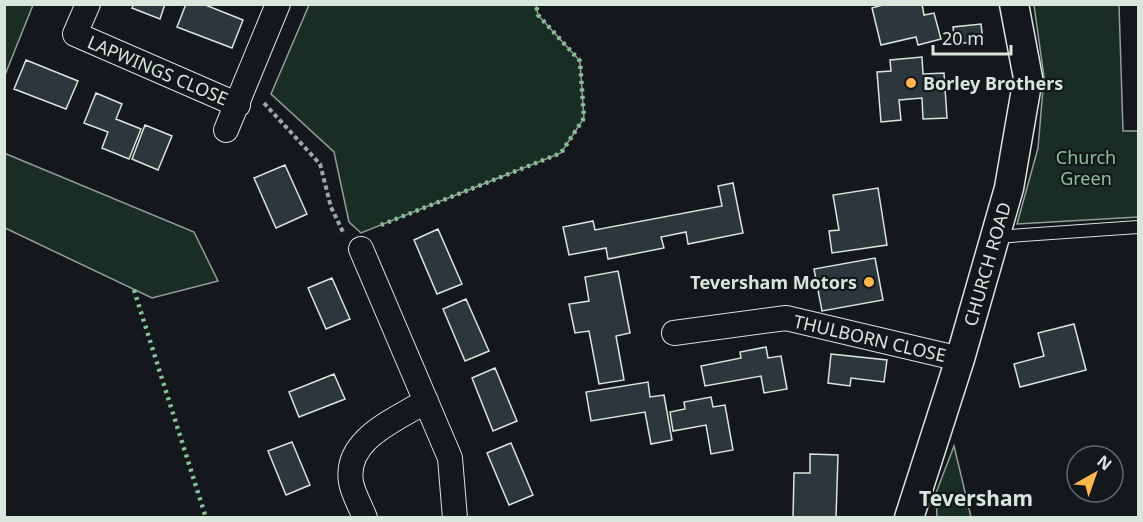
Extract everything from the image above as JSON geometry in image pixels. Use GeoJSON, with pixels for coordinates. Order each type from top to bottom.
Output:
{"type":"FeatureCollection","features":[{"type":"Feature","properties":{"kind":"street","name":"LAPWINGS CLOSE"},"geometry":{"type":"LineString","coordinates":[[88,4],[75,34],[242,94]]}},
{"type":"Feature","properties":{"kind":"street"},"geometry":{"type":"LineString","coordinates":[[226,130],[278,4]]}},
{"type":"Feature","properties":{"kind":"street","name":"CHURCH ROAD"},"geometry":{"type":"LineString","coordinates":[[909,518],[960,359],[1009,188],[1028,78],[1014,4]]}},
{"type":"Feature","properties":{"kind":"street"},"geometry":{"type":"LineString","coordinates":[[352,241],[450,458],[455,518]]}},
{"type":"Feature","properties":{"kind":"street","name":"THULBORN CLOSE"},"geometry":{"type":"LineString","coordinates":[[674,333],[786,318],[960,359]]}},
{"type":"Feature","properties":{"kind":"street"},"geometry":{"type":"LineString","coordinates":[[365,518],[351,482],[353,461],[365,439],[426,402]]}},
{"type":"Feature","properties":{"kind":"lane"},"geometry":{"type":"LineString","coordinates":[[994,237],[1138,227]]}},
{"type":"Feature","properties":{"kind":"path"},"geometry":{"type":"LineString","coordinates":[[242,94],[320,164],[331,207],[352,241]]}},
{"type":"Feature","properties":{"kind":"green space"},"geometry":{"type":"Polygon","coordinates":[[[4,5],[33,5],[5,75],[4,5]]]}},
{"type":"Feature","properties":{"kind":"green space"},"geometry":{"type":"Polygon","coordinates":[[[309,5],[536,5],[538,15],[580,61],[584,118],[561,153],[361,233],[349,222],[334,152],[271,94],[309,5]]]}},
{"type":"Feature","properties":{"kind":"green space","name":"Church Green"},"geometry":{"type":"Polygon","coordinates":[[[1034,5],[1119,5],[1123,131],[1138,131],[1138,217],[1017,224],[1038,148],[1044,77],[1034,5]]]}},
{"type":"Feature","properties":{"kind":"green space"},"geometry":{"type":"Polygon","coordinates":[[[4,153],[194,232],[218,281],[152,298],[5,228],[4,153]]]}},
{"type":"Feature","properties":{"kind":"green space"},"geometry":{"type":"Polygon","coordinates":[[[954,446],[971,517],[937,517],[936,493],[954,446]]]}},
{"type":"Feature","properties":{"kind":"building"},"geometry":{"type":"Polygon","coordinates":[[[134,4],[165,4],[160,19],[132,8],[134,4]]]}},
{"type":"Feature","properties":{"kind":"building"},"geometry":{"type":"Polygon","coordinates":[[[186,4],[203,4],[243,20],[232,48],[177,27],[186,4]]]}},
{"type":"Feature","properties":{"kind":"building"},"geometry":{"type":"Polygon","coordinates":[[[886,4],[922,4],[924,15],[934,13],[941,39],[918,45],[916,37],[881,45],[872,8],[886,4]]]}},
{"type":"Feature","properties":{"kind":"building"},"geometry":{"type":"Polygon","coordinates":[[[981,24],[983,41],[955,44],[953,27],[981,24]]]}},
{"type":"Feature","properties":{"kind":"building","name":"Borley Brothers"},"geometry":{"type":"Polygon","coordinates":[[[922,57],[923,74],[944,73],[947,118],[923,119],[922,98],[899,100],[901,120],[881,122],[877,72],[891,71],[890,60],[922,57]]]}},
{"type":"Feature","properties":{"kind":"building"},"geometry":{"type":"Polygon","coordinates":[[[26,60],[78,81],[66,109],[14,89],[26,60]]]}},
{"type":"Feature","properties":{"kind":"building"},"geometry":{"type":"Polygon","coordinates":[[[96,93],[122,104],[116,119],[141,129],[129,159],[102,148],[108,132],[84,123],[96,93]]]}},
{"type":"Feature","properties":{"kind":"building"},"geometry":{"type":"Polygon","coordinates":[[[145,125],[172,136],[158,170],[132,159],[145,125]]]}},
{"type":"Feature","properties":{"kind":"building"},"geometry":{"type":"Polygon","coordinates":[[[285,165],[307,214],[276,228],[254,178],[285,165]]]}},
{"type":"Feature","properties":{"kind":"building"},"geometry":{"type":"Polygon","coordinates":[[[733,183],[743,233],[688,244],[686,232],[661,237],[664,248],[608,259],[606,248],[569,255],[563,227],[593,221],[595,230],[722,206],[718,186],[733,183]]]}},
{"type":"Feature","properties":{"kind":"building"},"geometry":{"type":"Polygon","coordinates":[[[878,188],[887,245],[832,253],[829,231],[839,230],[833,195],[878,188]]]}},
{"type":"Feature","properties":{"kind":"building"},"geometry":{"type":"Polygon","coordinates":[[[438,229],[462,284],[437,294],[414,240],[438,229]]]}},
{"type":"Feature","properties":{"kind":"building"},"geometry":{"type":"Polygon","coordinates":[[[875,258],[883,300],[822,311],[814,269],[875,258]]]}},
{"type":"Feature","properties":{"kind":"building"},"geometry":{"type":"Polygon","coordinates":[[[618,271],[630,333],[616,336],[624,380],[599,384],[589,331],[575,333],[569,304],[589,301],[585,277],[618,271]]]}},
{"type":"Feature","properties":{"kind":"building"},"geometry":{"type":"Polygon","coordinates":[[[332,278],[350,319],[326,329],[308,288],[332,278]]]}},
{"type":"Feature","properties":{"kind":"building"},"geometry":{"type":"Polygon","coordinates":[[[466,299],[489,351],[465,361],[443,309],[466,299]]]}},
{"type":"Feature","properties":{"kind":"building"},"geometry":{"type":"Polygon","coordinates":[[[1074,324],[1086,370],[1020,387],[1014,364],[1044,356],[1038,333],[1074,324]]]}},
{"type":"Feature","properties":{"kind":"building"},"geometry":{"type":"Polygon","coordinates":[[[766,347],[768,358],[781,356],[787,389],[764,393],[761,376],[705,386],[701,366],[741,358],[740,352],[766,347]]]}},
{"type":"Feature","properties":{"kind":"building"},"geometry":{"type":"Polygon","coordinates":[[[831,354],[887,360],[884,382],[851,378],[850,386],[828,383],[831,354]]]}},
{"type":"Feature","properties":{"kind":"building"},"geometry":{"type":"Polygon","coordinates":[[[495,368],[517,421],[493,431],[472,378],[495,368]]]}},
{"type":"Feature","properties":{"kind":"building"},"geometry":{"type":"Polygon","coordinates":[[[334,374],[345,399],[299,417],[289,392],[334,374]]]}},
{"type":"Feature","properties":{"kind":"building"},"geometry":{"type":"Polygon","coordinates":[[[648,382],[650,397],[664,395],[672,440],[651,444],[645,412],[591,421],[586,392],[648,382]]]}},
{"type":"Feature","properties":{"kind":"building"},"geometry":{"type":"Polygon","coordinates":[[[711,397],[713,407],[725,405],[733,450],[711,454],[706,425],[673,431],[670,412],[685,409],[684,402],[711,397]]]}},
{"type":"Feature","properties":{"kind":"building"},"geometry":{"type":"Polygon","coordinates":[[[292,442],[310,485],[286,495],[268,451],[292,442]]]}},
{"type":"Feature","properties":{"kind":"building"},"geometry":{"type":"Polygon","coordinates":[[[511,443],[533,495],[509,505],[487,453],[511,443]]]}},
{"type":"Feature","properties":{"kind":"building"},"geometry":{"type":"Polygon","coordinates":[[[810,454],[838,455],[836,518],[793,518],[794,473],[810,473],[810,454]]]}},
{"type":"Feature","properties":{"kind":"hedge"},"geometry":{"type":"LineString","coordinates":[[381,225],[561,153],[584,118],[580,61],[538,15],[536,4]]}},
{"type":"Feature","properties":{"kind":"hedge"},"geometry":{"type":"LineString","coordinates":[[134,290],[206,518]]}},
{"type":"Feature","properties":{"kind":"place","name":"Borley Brothers"},"geometry":{"type":"Point","coordinates":[911,83]}},
{"type":"Feature","properties":{"kind":"place","name":"Teversham Motors"},"geometry":{"type":"Point","coordinates":[869,282]}},
{"type":"Feature","properties":{"kind":"district","name":"Teversham"},"geometry":{"type":"Point","coordinates":[976,498]}}]}
